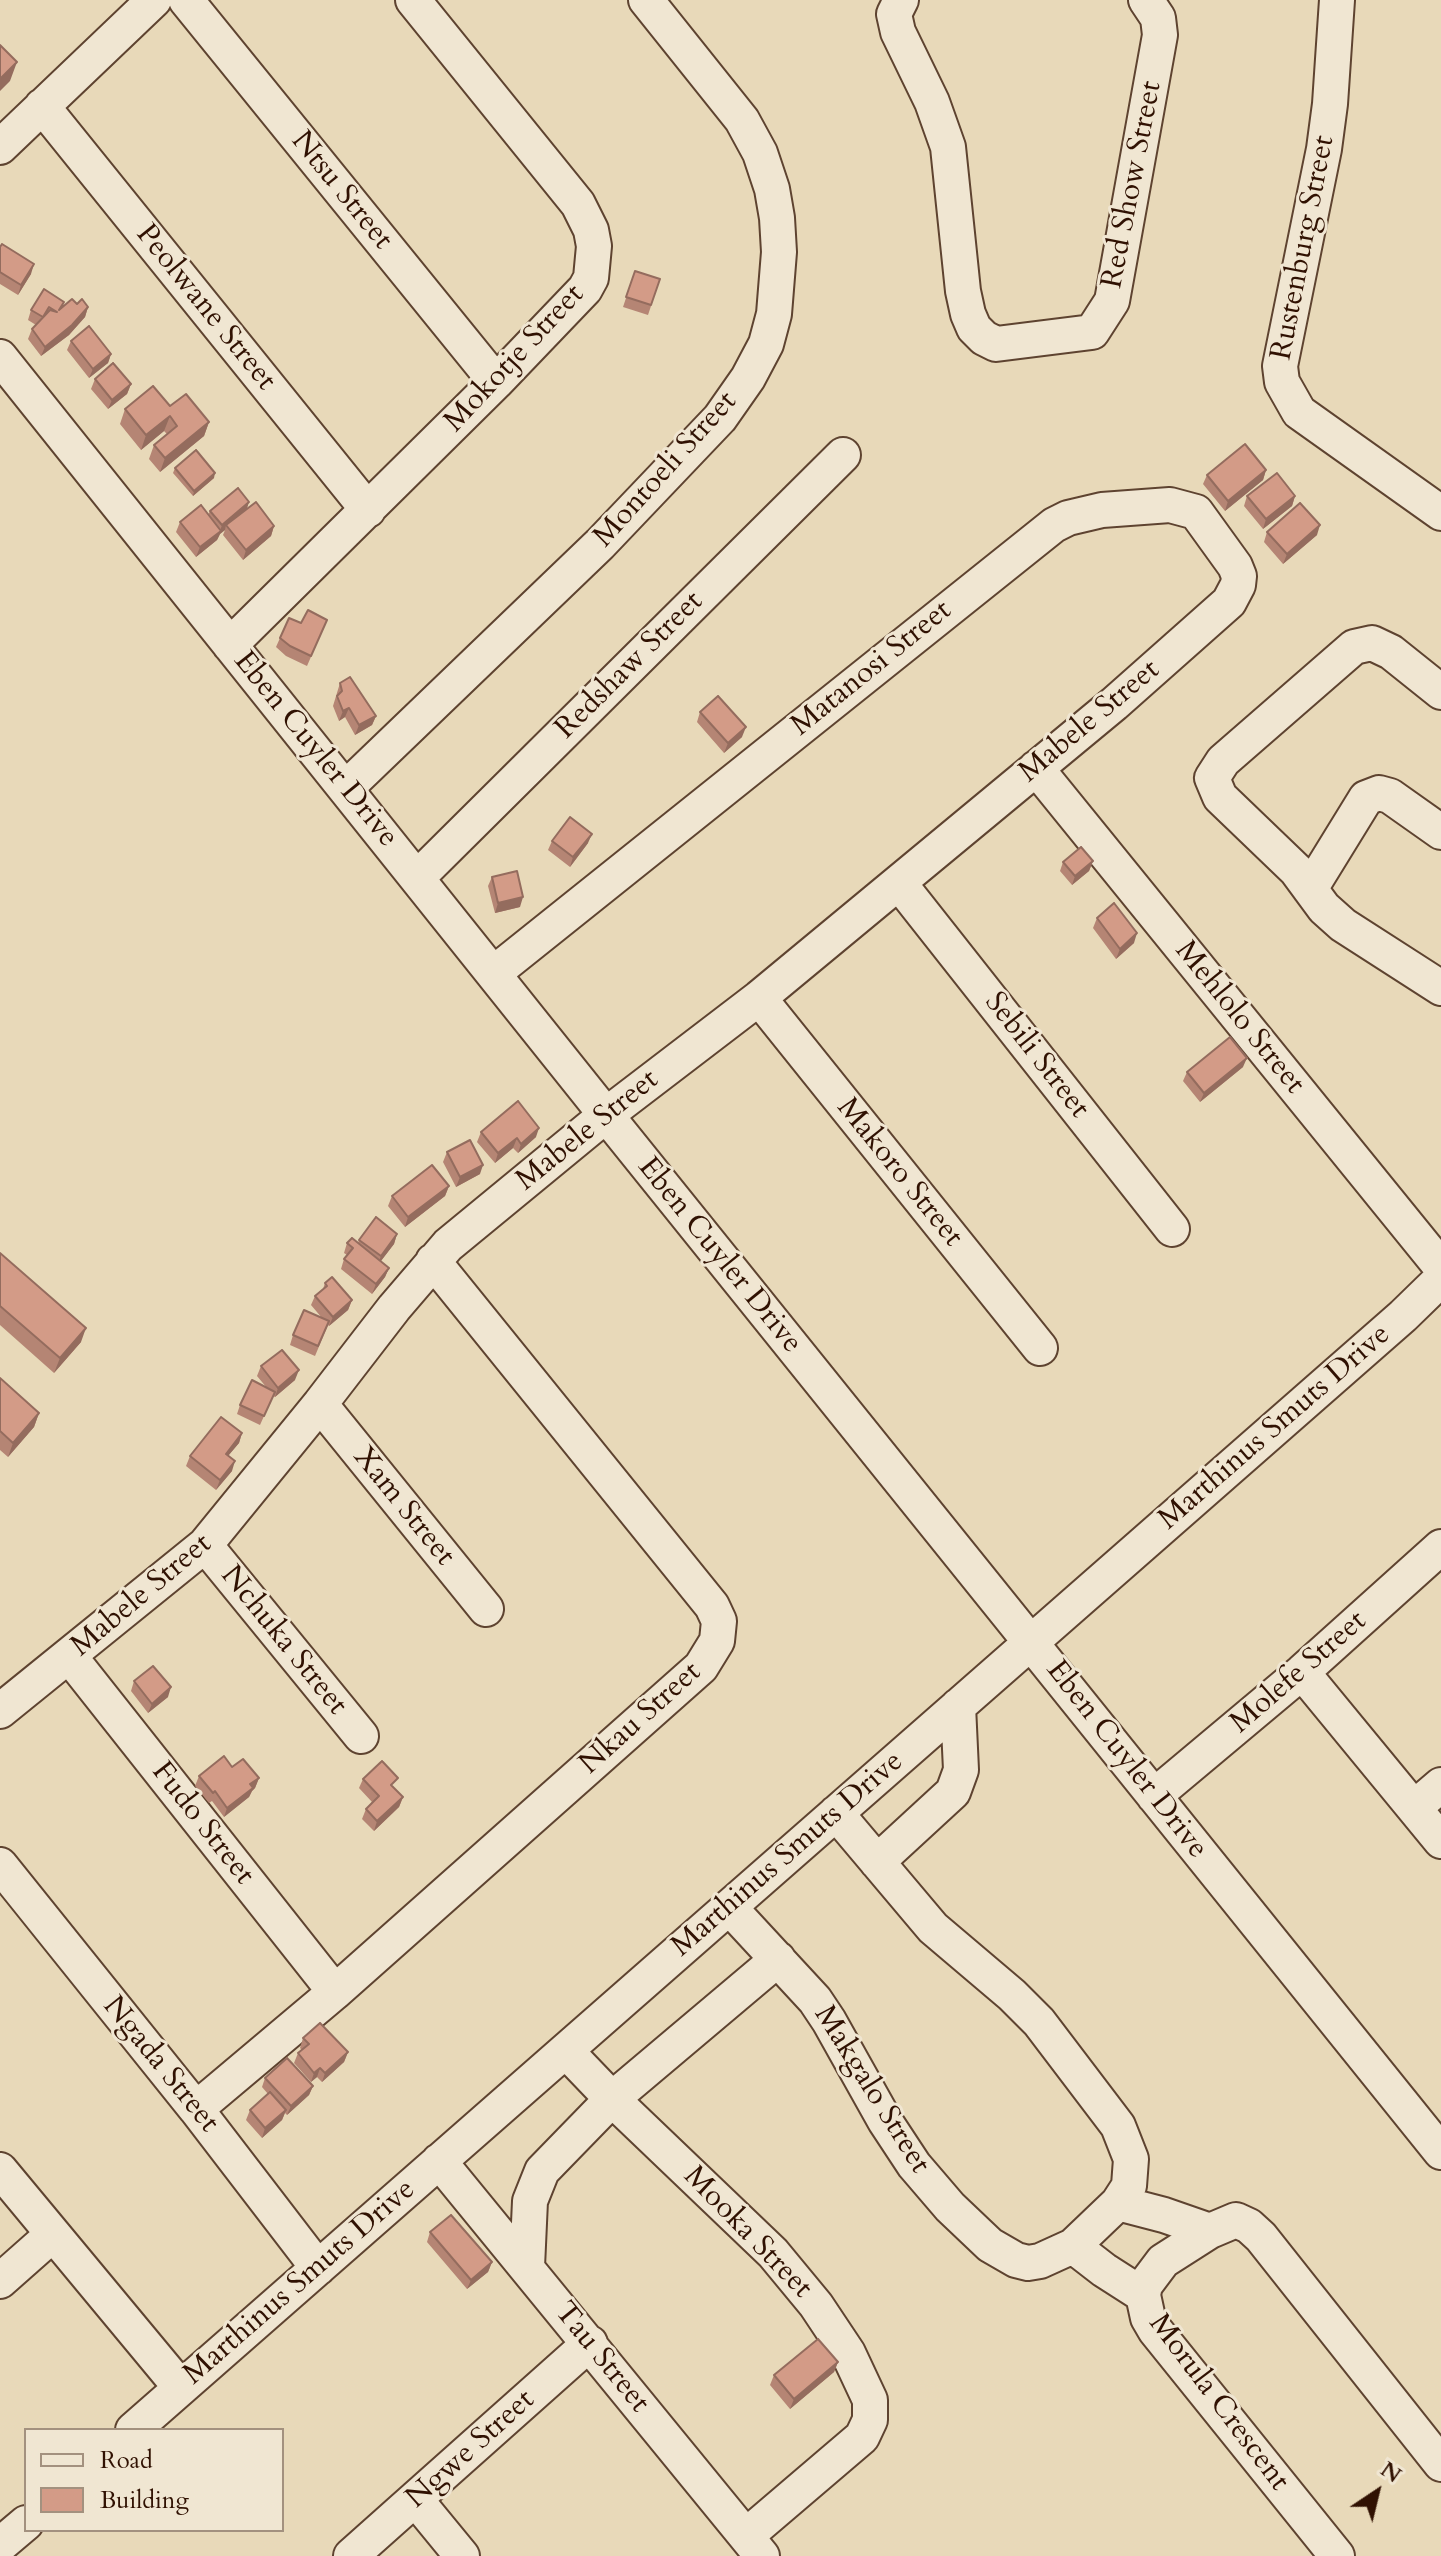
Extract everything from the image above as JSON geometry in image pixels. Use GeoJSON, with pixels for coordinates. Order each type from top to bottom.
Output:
{"type":"FeatureCollection","features":[{"type":"Feature","properties":{"kind":"street"},"geometry":{"type":"LineString","coordinates":[[0,147],[154,0]]}},
{"type":"Feature","properties":{"kind":"street","name":"Ntsu Street"},"geometry":{"type":"LineString","coordinates":[[186,0],[496,382]]}},
{"type":"Feature","properties":{"kind":"street","name":"Mokotje Street"},"geometry":{"type":"LineString","coordinates":[[230,645],[496,382],[585,289],[594,264],[591,230],[578,204],[413,0]]}},
{"type":"Feature","properties":{"kind":"street","name":"Montoeli Street"},"geometry":{"type":"LineString","coordinates":[[346,788],[600,544],[720,418],[748,378],[766,344],[774,314],[779,252],[775,203],[764,165],[742,120],[646,0]]}},
{"type":"Feature","properties":{"kind":"street","name":"Red Show Street"},"geometry":{"type":"LineString","coordinates":[[901,0],[894,14],[898,32],[936,113],[948,147],[968,314],[974,328],[996,344],[1092,332],[1112,301],[1160,35],[1158,18],[1146,0]]}},
{"type":"Feature","properties":{"kind":"street","name":"Rustenburg Street"},"geometry":{"type":"LineString","coordinates":[[1337,0],[1326,134],[1280,366],[1282,382],[1299,412],[1439,502]]}},
{"type":"Feature","properties":{"kind":"street","name":"Peolwane Street"},"geometry":{"type":"LineString","coordinates":[[42,106],[368,510]]}},
{"type":"Feature","properties":{"kind":"street","name":"Eben Cuyler Drive"},"geometry":{"type":"LineString","coordinates":[[0,357],[1441,2152]]}},
{"type":"Feature","properties":{"kind":"street","name":"Redshaw Street"},"geometry":{"type":"LineString","coordinates":[[418,877],[843,455]]}},
{"type":"Feature","properties":{"kind":"street","name":"Matanosi Street"},"geometry":{"type":"LineString","coordinates":[[494,973],[1054,525],[1085,513],[1148,505],[1170,505],[1196,512],[1239,576],[1229,602]]}},
{"type":"Feature","properties":{"kind":"street","name":"Mabele Street"},"geometry":{"type":"LineString","coordinates":[[0,1711],[205,1545],[433,1261],[606,1115],[759,998],[899,883],[1229,602]]}},
{"type":"Feature","properties":{"kind":"street"},"geometry":{"type":"LineString","coordinates":[[1441,692],[1391,652],[1372,643],[1354,647],[1223,761],[1212,778],[1220,797],[1296,870],[1324,908],[1343,925],[1441,988]]}},
{"type":"Feature","properties":{"kind":"street","name":"Mehlolo Street"},"geometry":{"type":"LineString","coordinates":[[1036,768],[1441,1267]]}},
{"type":"Feature","properties":{"kind":"street"},"geometry":{"type":"LineString","coordinates":[[1310,889],[1366,798],[1379,793],[1390,796],[1441,832]]}},
{"type":"Feature","properties":{"kind":"street","name":"Sebili Street"},"geometry":{"type":"LineString","coordinates":[[899,883],[1172,1229]]}},
{"type":"Feature","properties":{"kind":"street","name":"Makoro Street"},"geometry":{"type":"LineString","coordinates":[[759,998],[1040,1348]]}},
{"type":"Feature","properties":{"kind":"street","name":"Nkau Street"},"geometry":{"type":"LineString","coordinates":[[196,2109],[335,1992],[701,1667],[714,1649],[719,1634],[719,1621],[712,1606],[433,1261]]}},
{"type":"Feature","properties":{"kind":"street","name":"Marthinus Smuts Drive"},"geometry":{"type":"LineString","coordinates":[[135,2428],[1403,1316],[1441,1279]]}},
{"type":"Feature","properties":{"kind":"street","name":"Xam Street"},"geometry":{"type":"LineString","coordinates":[[320,1404],[486,1609]]}},
{"type":"Feature","properties":{"kind":"street","name":"Nchuka Street"},"geometry":{"type":"LineString","coordinates":[[205,1545],[361,1736]]}},
{"type":"Feature","properties":{"kind":"street","name":"Molefe Street"},"geometry":{"type":"LineString","coordinates":[[1154,1796],[1302,1672],[1441,1547]]}},
{"type":"Feature","properties":{"kind":"street","name":"Fudo Street"},"geometry":{"type":"LineString","coordinates":[[70,1657],[335,1992]]}},
{"type":"Feature","properties":{"kind":"street"},"geometry":{"type":"LineString","coordinates":[[1302,1672],[1441,1841]]}},
{"type":"Feature","properties":{"kind":"street"},"geometry":{"type":"LineString","coordinates":[[877,1862],[953,1792],[961,1770],[958,1706]]}},
{"type":"Feature","properties":{"kind":"street"},"geometry":{"type":"LineString","coordinates":[[1414,1808],[1441,1785]]}},
{"type":"Feature","properties":{"kind":"street","name":"Makgalo Street"},"geometry":{"type":"LineString","coordinates":[[729,1907],[815,2000],[885,2121],[914,2165],[950,2207],[990,2245],[1016,2260],[1028,2263],[1040,2261],[1073,2246],[1118,2203],[1129,2186],[1132,2169],[1128,2148],[1118,2126],[1039,2022],[933,1928],[836,1813]]}},
{"type":"Feature","properties":{"kind":"street","name":"Ngada Street"},"geometry":{"type":"LineString","coordinates":[[0,1865],[196,2109],[318,2268]]}},
{"type":"Feature","properties":{"kind":"street"},"geometry":{"type":"LineString","coordinates":[[527,2267],[530,2201],[542,2171],[612,2099],[778,1959]]}},
{"type":"Feature","properties":{"kind":"street","name":"Mooka Street"},"geometry":{"type":"LineString","coordinates":[[566,2051],[773,2253],[816,2305],[848,2353],[870,2400],[870,2420],[862,2437],[754,2546]]}},
{"type":"Feature","properties":{"kind":"street","name":"Tau Street"},"geometry":{"type":"LineString","coordinates":[[439,2161],[754,2546]]}},
{"type":"Feature","properties":{"kind":"street"},"geometry":{"type":"LineString","coordinates":[[0,2170],[181,2388]]}},
{"type":"Feature","properties":{"kind":"street"},"geometry":{"type":"LineString","coordinates":[[1118,2203],[1210,2231]]}},
{"type":"Feature","properties":{"kind":"street","name":"Morula Crescent"},"geometry":{"type":"LineString","coordinates":[[1337,2556],[1155,2330],[1148,2318],[1143,2295],[1145,2285],[1163,2261],[1210,2231],[1236,2220],[1249,2226],[1261,2237],[1441,2464]]}},
{"type":"Feature","properties":{"kind":"street"},"geometry":{"type":"LineString","coordinates":[[0,2281],[52,2235]]}},
{"type":"Feature","properties":{"kind":"street"},"geometry":{"type":"LineString","coordinates":[[1073,2246],[1143,2295]]}},
{"type":"Feature","properties":{"kind":"street","name":"Ngwe Street"},"geometry":{"type":"LineString","coordinates":[[351,2556],[590,2343]]}},
{"type":"Feature","properties":{"kind":"street"},"geometry":{"type":"LineString","coordinates":[[416,2500],[462,2556]]}},
{"type":"Feature","properties":{"kind":"street"},"geometry":{"type":"LineString","coordinates":[[0,2545],[24,2525]]}},
{"type":"Feature","properties":{"kind":"building"},"geometry":{"type":"Polygon","coordinates":[[[0,45],[17,62],[0,79],[0,45]]]}},
{"type":"Feature","properties":{"kind":"building"},"geometry":{"type":"Polygon","coordinates":[[[2,244],[34,264],[21,285],[0,272],[2,244]]]}},
{"type":"Feature","properties":{"kind":"building"},"geometry":{"type":"Polygon","coordinates":[[[635,271],[660,279],[651,305],[626,297],[635,271]]]}},
{"type":"Feature","properties":{"kind":"building"},"geometry":{"type":"Polygon","coordinates":[[[44,289],[64,302],[59,310],[72,299],[77,304],[82,299],[88,307],[45,347],[32,329],[50,310],[57,312],[49,307],[43,317],[31,310],[44,289]]]}},
{"type":"Feature","properties":{"kind":"building"},"geometry":{"type":"Polygon","coordinates":[[[89,326],[111,354],[93,369],[71,341],[89,326]]]}},
{"type":"Feature","properties":{"kind":"building"},"geometry":{"type":"Polygon","coordinates":[[[113,363],[131,384],[112,400],[95,379],[113,363]]]}},
{"type":"Feature","properties":{"kind":"building"},"geometry":{"type":"Polygon","coordinates":[[[153,386],[170,406],[186,394],[209,422],[165,458],[154,445],[177,426],[170,416],[146,435],[125,409],[153,386]]]}},
{"type":"Feature","properties":{"kind":"building"},"geometry":{"type":"Polygon","coordinates":[[[1245,444],[1266,470],[1228,501],[1207,475],[1245,444]]]}},
{"type":"Feature","properties":{"kind":"building"},"geometry":{"type":"Polygon","coordinates":[[[196,450],[215,473],[194,491],[175,468],[196,450]]]}},
{"type":"Feature","properties":{"kind":"building"},"geometry":{"type":"Polygon","coordinates":[[[1277,473],[1295,496],[1266,519],[1247,496],[1277,473]]]}},
{"type":"Feature","properties":{"kind":"building"},"geometry":{"type":"Polygon","coordinates":[[[238,488],[249,502],[222,525],[210,511],[238,488]]]}},
{"type":"Feature","properties":{"kind":"building"},"geometry":{"type":"Polygon","coordinates":[[[256,502],[274,526],[246,550],[226,525],[256,502]]]}},
{"type":"Feature","properties":{"kind":"building"},"geometry":{"type":"Polygon","coordinates":[[[1300,503],[1320,525],[1287,554],[1267,532],[1300,503]]]}},
{"type":"Feature","properties":{"kind":"building"},"geometry":{"type":"Polygon","coordinates":[[[201,505],[221,531],[200,547],[180,522],[201,505]]]}},
{"type":"Feature","properties":{"kind":"building"},"geometry":{"type":"Polygon","coordinates":[[[308,610],[327,620],[311,656],[280,638],[289,618],[301,623],[308,610]]]}},
{"type":"Feature","properties":{"kind":"building"},"geometry":{"type":"Polygon","coordinates":[[[350,677],[376,716],[359,725],[349,708],[343,711],[337,696],[342,691],[340,683],[350,677]]]}},
{"type":"Feature","properties":{"kind":"building"},"geometry":{"type":"Polygon","coordinates":[[[718,696],[746,727],[728,743],[700,712],[718,696]]]}},
{"type":"Feature","properties":{"kind":"building"},"geometry":{"type":"Polygon","coordinates":[[[570,817],[592,834],[573,857],[552,841],[570,817]]]}},
{"type":"Feature","properties":{"kind":"building"},"geometry":{"type":"Polygon","coordinates":[[[1081,847],[1093,861],[1075,876],[1063,862],[1081,847]]]}},
{"type":"Feature","properties":{"kind":"building"},"geometry":{"type":"Polygon","coordinates":[[[517,871],[523,897],[498,903],[492,877],[517,871]]]}},
{"type":"Feature","properties":{"kind":"building"},"geometry":{"type":"Polygon","coordinates":[[[1114,903],[1137,933],[1120,949],[1097,918],[1114,903]]]}},
{"type":"Feature","properties":{"kind":"building"},"geometry":{"type":"Polygon","coordinates":[[[1230,1037],[1247,1058],[1204,1093],[1187,1072],[1230,1037]]]}},
{"type":"Feature","properties":{"kind":"building"},"geometry":{"type":"Polygon","coordinates":[[[518,1101],[539,1128],[521,1144],[517,1138],[498,1153],[481,1132],[518,1101]]]}},
{"type":"Feature","properties":{"kind":"building"},"geometry":{"type":"Polygon","coordinates":[[[470,1140],[483,1165],[460,1177],[447,1152],[470,1140]]]}},
{"type":"Feature","properties":{"kind":"building"},"geometry":{"type":"Polygon","coordinates":[[[432,1165],[449,1186],[408,1217],[392,1196],[432,1165]]]}},
{"type":"Feature","properties":{"kind":"building"},"geometry":{"type":"Polygon","coordinates":[[[376,1217],[397,1234],[381,1256],[359,1240],[376,1217]]]}},
{"type":"Feature","properties":{"kind":"building"},"geometry":{"type":"Polygon","coordinates":[[[352,1238],[389,1268],[376,1284],[344,1259],[353,1248],[347,1243],[352,1238]]]}},
{"type":"Feature","properties":{"kind":"building"},"geometry":{"type":"Polygon","coordinates":[[[0,1253],[86,1328],[60,1358],[0,1306],[0,1253]]]}},
{"type":"Feature","properties":{"kind":"building"},"geometry":{"type":"Polygon","coordinates":[[[332,1277],[352,1300],[333,1317],[315,1296],[332,1277]]]}},
{"type":"Feature","properties":{"kind":"building"},"geometry":{"type":"Polygon","coordinates":[[[304,1310],[329,1321],[318,1346],[293,1335],[304,1310]]]}},
{"type":"Feature","properties":{"kind":"building"},"geometry":{"type":"Polygon","coordinates":[[[282,1350],[299,1370],[278,1388],[261,1366],[282,1350]]]}},
{"type":"Feature","properties":{"kind":"building"},"geometry":{"type":"Polygon","coordinates":[[[0,1378],[39,1413],[13,1443],[0,1431],[0,1378]]]}},
{"type":"Feature","properties":{"kind":"building"},"geometry":{"type":"Polygon","coordinates":[[[252,1380],[275,1392],[264,1416],[240,1405],[252,1380]]]}},
{"type":"Feature","properties":{"kind":"building"},"geometry":{"type":"Polygon","coordinates":[[[221,1417],[242,1433],[226,1454],[235,1461],[220,1480],[190,1456],[221,1417]]]}},
{"type":"Feature","properties":{"kind":"building"},"geometry":{"type":"Polygon","coordinates":[[[153,1666],[171,1687],[152,1704],[134,1681],[153,1666]]]}},
{"type":"Feature","properties":{"kind":"building"},"geometry":{"type":"Polygon","coordinates":[[[224,1756],[232,1767],[243,1759],[259,1778],[250,1784],[253,1788],[227,1808],[199,1776],[224,1756]]]}},
{"type":"Feature","properties":{"kind":"building"},"geometry":{"type":"Polygon","coordinates":[[[382,1761],[398,1778],[391,1785],[403,1797],[377,1821],[366,1809],[379,1796],[363,1779],[382,1761]]]}},
{"type":"Feature","properties":{"kind":"building"},"geometry":{"type":"Polygon","coordinates":[[[320,2023],[348,2052],[325,2073],[320,2068],[314,2073],[298,2053],[309,2044],[303,2038],[320,2023]]]}},
{"type":"Feature","properties":{"kind":"building"},"geometry":{"type":"Polygon","coordinates":[[[287,2058],[313,2086],[291,2106],[265,2078],[287,2058]]]}},
{"type":"Feature","properties":{"kind":"building"},"geometry":{"type":"Polygon","coordinates":[[[270,2092],[286,2110],[265,2128],[250,2110],[270,2092]]]}},
{"type":"Feature","properties":{"kind":"building"},"geometry":{"type":"Polygon","coordinates":[[[451,2215],[492,2262],[471,2280],[430,2232],[451,2215]]]}},
{"type":"Feature","properties":{"kind":"building"},"geometry":{"type":"Polygon","coordinates":[[[818,2339],[838,2362],[794,2399],[774,2375],[818,2339]]]}}]}
